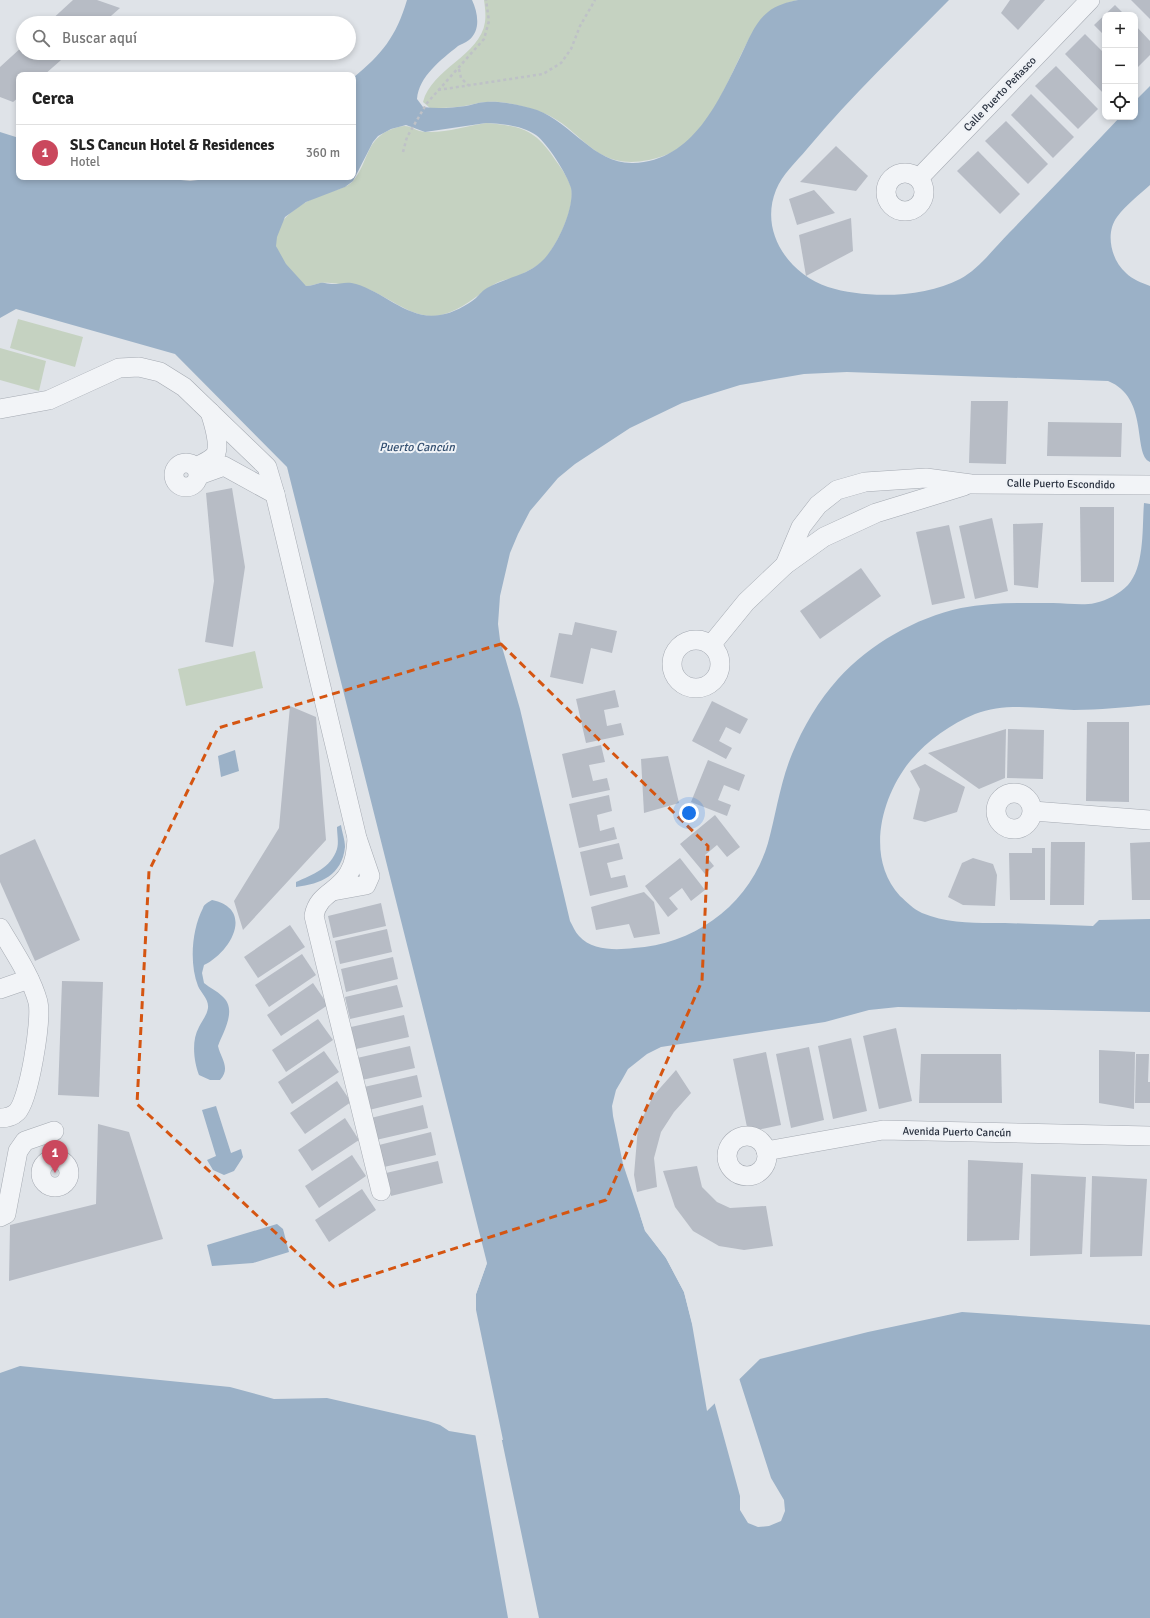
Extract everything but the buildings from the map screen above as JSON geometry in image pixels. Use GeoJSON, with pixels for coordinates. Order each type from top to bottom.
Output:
{"type":"FeatureCollection","features":[{"type":"Feature","properties":{"kind":"street","name":"Calle Puerto Peñasco"},"geometry":{"type":"LineString","coordinates":[[918,178],[1086,3]]}},
{"type":"Feature","properties":{"kind":"street"},"geometry":{"type":"LineString","coordinates":[[0,409],[50,400],[119,368],[139,367],[160,372],[184,387],[267,467],[275,494],[357,838],[353,880],[323,897],[316,906],[314,916],[381,1191]]}},
{"type":"Feature","properties":{"kind":"street"},"geometry":{"type":"LineString","coordinates":[[210,412],[214,426],[217,447],[216,453],[198,471],[224,466],[275,494]]}},
{"type":"Feature","properties":{"kind":"street","name":"Calle Puerto Escondido"},"geometry":{"type":"LineString","coordinates":[[785,565],[801,527],[818,505],[836,490],[865,482],[926,478],[971,484],[1150,485]]}},
{"type":"Feature","properties":{"kind":"street","name":"Calle Puerto Escondido"},"geometry":{"type":"LineString","coordinates":[[711,645],[746,602],[785,565],[824,537],[876,513],[971,484]]}},
{"type":"Feature","properties":{"kind":"street"},"geometry":{"type":"LineString","coordinates":[[1033,811],[1150,820]]}},
{"type":"Feature","properties":{"kind":"street"},"geometry":{"type":"LineString","coordinates":[[0,928],[29,979],[38,1003],[39,1028],[35,1052],[21,1107],[16,1113],[8,1118],[0,1118]]}},
{"type":"Feature","properties":{"kind":"street"},"geometry":{"type":"LineString","coordinates":[[0,988],[29,979]]}},
{"type":"Feature","properties":{"kind":"street","name":"Avenida Puerto Cancún"},"geometry":{"type":"LineString","coordinates":[[766,1151],[883,1130],[1150,1136]]}},
{"type":"Feature","properties":{"kind":"street"},"geometry":{"type":"LineString","coordinates":[[0,1217],[6,1214],[18,1151],[25,1141],[54,1132]]}},
{"type":"Feature","properties":{"kind":"street"},"geometry":{"type":"LineString","coordinates":[[15,1167],[41,1171]]}},
{"type":"Feature","properties":{"kind":"path"},"geometry":{"type":"LineString","coordinates":[[403,152],[407,137],[427,103],[484,39],[489,21],[486,0]]}},
{"type":"Feature","properties":{"kind":"path"},"geometry":{"type":"LineString","coordinates":[[438,90],[543,74],[561,64],[571,49],[580,26],[595,0]]}},
{"type":"Feature","properties":{"kind":"path"},"geometry":{"type":"LineString","coordinates":[[459,68],[461,78],[468,85]]}},
{"type":"Feature","properties":{"kind":"highlighted area"},"geometry":{"type":"Polygon","coordinates":[[[501,644],[708,846],[702,981],[606,1200],[334,1287],[137,1104],[149,871],[218,728],[501,644]]]}},
{"type":"Feature","properties":{"kind":"green space"},"geometry":{"type":"Polygon","coordinates":[[[484,0],[798,0],[778,7],[768,13],[760,21],[715,107],[696,133],[686,143],[675,151],[663,156],[649,160],[629,162],[613,159],[599,153],[565,125],[551,117],[529,108],[499,102],[481,102],[467,106],[430,108],[423,102],[428,90],[436,80],[466,53],[481,34],[485,22],[484,0]]]}},
{"type":"Feature","properties":{"kind":"green space"},"geometry":{"type":"Polygon","coordinates":[[[486,123],[519,128],[535,136],[549,151],[565,174],[571,187],[572,196],[568,216],[559,238],[542,262],[520,275],[497,283],[456,310],[441,315],[431,316],[411,311],[362,287],[324,283],[306,286],[302,284],[281,259],[276,244],[277,233],[281,224],[288,215],[306,202],[344,187],[356,180],[356,177],[372,145],[383,133],[404,126],[426,132],[449,130],[486,123]]]}},
{"type":"Feature","properties":{"kind":"green space"},"geometry":{"type":"Polygon","coordinates":[[[18,319],[83,337],[75,367],[10,348],[18,319]]]}},
{"type":"Feature","properties":{"kind":"green space"},"geometry":{"type":"Polygon","coordinates":[[[0,348],[46,361],[39,391],[0,380],[0,348]]]}},
{"type":"Feature","properties":{"kind":"green space"},"geometry":{"type":"Polygon","coordinates":[[[255,651],[263,688],[186,706],[178,669],[255,651]]]}},
{"type":"Feature","properties":{"kind":"water","name":"Puerto Cancún"},"geometry":{"type":"Polygon","coordinates":[[[407,0],[472,0],[477,16],[477,26],[473,36],[468,41],[458,46],[438,63],[426,76],[417,99],[423,107],[450,108],[481,102],[525,106],[550,116],[606,157],[619,162],[633,163],[654,160],[673,152],[688,140],[702,125],[724,90],[759,21],[775,7],[798,0],[949,0],[876,73],[824,129],[782,179],[776,190],[772,206],[771,221],[775,236],[781,249],[790,262],[801,272],[814,281],[828,287],[843,291],[877,295],[895,295],[930,290],[960,279],[974,270],[1117,120],[1138,120],[1138,98],[1150,86],[1150,185],[1128,204],[1113,223],[1111,231],[1111,246],[1113,254],[1121,268],[1131,277],[1150,286],[1150,462],[1145,457],[1142,448],[1135,412],[1130,400],[1121,389],[1108,381],[847,372],[804,374],[740,385],[682,403],[630,428],[575,464],[558,478],[530,511],[510,553],[500,596],[498,624],[500,640],[520,709],[570,921],[575,931],[584,941],[598,947],[620,949],[657,945],[679,938],[699,929],[718,917],[734,902],[748,885],[760,865],[768,843],[784,776],[796,744],[818,705],[831,687],[851,666],[894,634],[927,618],[944,612],[972,606],[995,604],[1090,604],[1100,602],[1113,596],[1128,585],[1137,568],[1142,546],[1144,503],[1150,504],[1150,705],[1083,710],[1024,707],[999,708],[975,714],[957,723],[940,733],[925,746],[911,760],[900,775],[885,809],[881,827],[880,846],[883,864],[889,881],[900,896],[910,905],[916,910],[932,917],[963,922],[1093,926],[1099,920],[1150,919],[1150,1012],[898,1007],[869,1010],[825,1022],[661,1047],[647,1054],[628,1069],[616,1090],[612,1106],[623,1164],[645,1230],[666,1258],[684,1292],[692,1324],[707,1411],[760,1359],[868,1332],[962,1312],[1150,1325],[1150,1618],[0,1618],[0,1373],[20,1366],[230,1387],[274,1399],[327,1398],[428,1421],[440,1425],[449,1431],[503,1440],[475,1305],[476,1294],[487,1263],[287,467],[175,354],[16,309],[0,318],[0,132],[16,137],[16,180],[354,180],[345,187],[306,202],[285,217],[277,237],[276,246],[286,264],[306,286],[322,283],[353,283],[377,293],[408,310],[429,316],[450,313],[459,309],[476,298],[487,288],[529,271],[535,267],[553,248],[567,217],[571,196],[569,182],[556,159],[546,145],[536,135],[518,127],[486,123],[425,132],[406,125],[391,129],[378,136],[373,142],[356,175],[356,75],[380,53],[393,35],[407,0]]]}},
{"type":"Feature","properties":{"kind":"water"},"geometry":{"type":"Polygon","coordinates":[[[235,750],[239,771],[221,777],[218,756],[235,750]]]}},
{"type":"Feature","properties":{"kind":"water"},"geometry":{"type":"Polygon","coordinates":[[[341,825],[345,847],[340,865],[329,876],[322,880],[305,886],[296,887],[296,882],[308,877],[326,866],[334,856],[338,847],[337,827],[341,825]]]}},
{"type":"Feature","properties":{"kind":"water"},"geometry":{"type":"Polygon","coordinates":[[[212,900],[225,905],[233,912],[235,921],[234,931],[230,941],[223,951],[204,965],[202,973],[204,983],[222,996],[227,1001],[229,1007],[228,1021],[218,1046],[225,1067],[225,1071],[220,1080],[210,1080],[199,1075],[194,1051],[196,1033],[206,1016],[208,1005],[195,977],[193,967],[194,936],[199,916],[207,903],[212,900]]]}},
{"type":"Feature","properties":{"kind":"water"},"geometry":{"type":"Polygon","coordinates":[[[216,1106],[231,1153],[241,1149],[243,1157],[234,1171],[224,1175],[213,1170],[207,1160],[216,1156],[202,1110],[216,1106]]]}},
{"type":"Feature","properties":{"kind":"water"},"geometry":{"type":"Polygon","coordinates":[[[277,1224],[283,1229],[289,1252],[253,1263],[212,1266],[207,1245],[277,1224]]]}},
{"type":"Feature","properties":{"kind":"pier"},"geometry":{"type":"Polygon","coordinates":[[[640,1215],[643,1218],[647,1230],[668,1257],[685,1291],[697,1342],[684,1292],[666,1258],[645,1231],[640,1215]]]}},
{"type":"Feature","properties":{"kind":"pier"},"geometry":{"type":"Polygon","coordinates":[[[487,1263],[476,1294],[476,1316],[539,1618],[508,1618],[475,1433],[501,1438],[473,1305],[479,1277],[484,1265],[487,1263]]]}},
{"type":"Feature","properties":{"kind":"pier"},"geometry":{"type":"Polygon","coordinates":[[[739,1378],[771,1478],[784,1500],[785,1511],[781,1521],[769,1526],[758,1527],[748,1523],[740,1510],[740,1496],[714,1401],[739,1378]]]}},
{"type":"Feature","properties":{"kind":"place","name":"SLS Cancun Hotel & Residences"},"geometry":{"type":"Point","coordinates":[55,1173]}}]}
